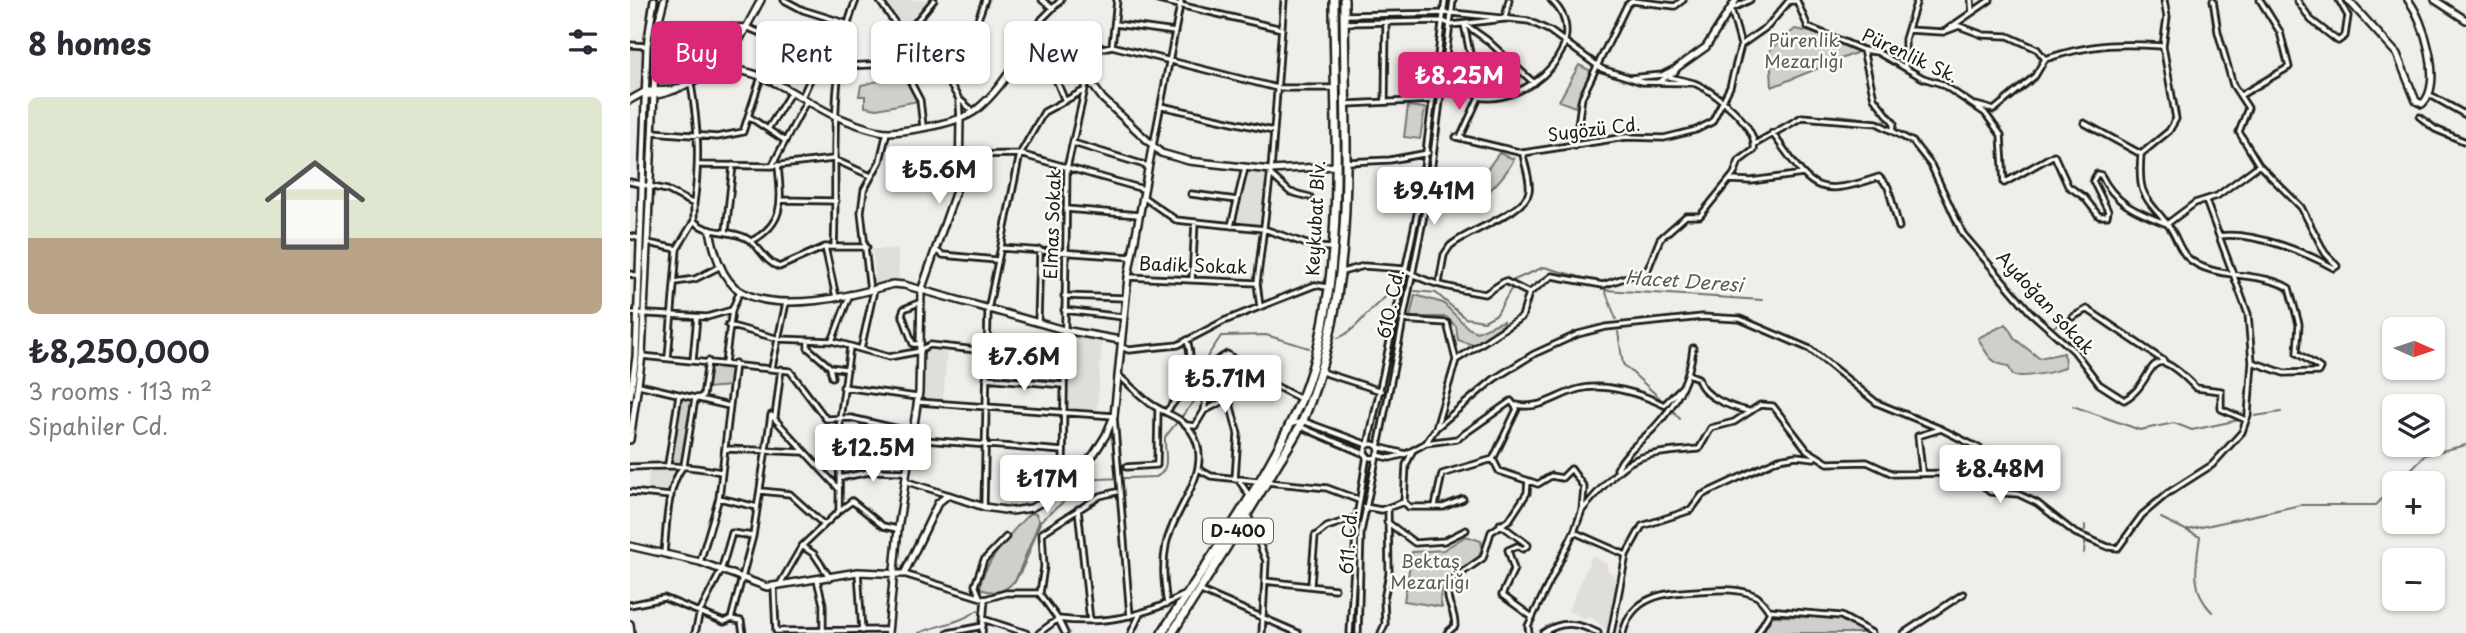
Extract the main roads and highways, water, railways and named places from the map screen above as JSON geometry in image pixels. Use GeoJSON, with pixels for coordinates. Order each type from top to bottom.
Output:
{"type":"FeatureCollection","features":[{"type":"Feature","properties":{"kind":"highway","name":"Keykubat Blv."},"geometry":{"type":"LineString","coordinates":[[1162,633],[1249,495],[1285,431],[1299,403],[1319,335],[1332,248],[1335,166],[1334,0]]}},
{"type":"Feature","properties":{"kind":"highway","name":"Keykubat Blv."},"geometry":{"type":"LineString","coordinates":[[1172,633],[1267,482],[1300,423],[1322,372],[1332,335],[1342,272],[1347,162],[1344,0]]}},
{"type":"Feature","properties":{"kind":"waterway"},"geometry":{"type":"LineString","coordinates":[[1838,115],[1886,121]]}},
{"type":"Feature","properties":{"kind":"waterway","name":"Hacet Deresi"},"geometry":{"type":"LineString","coordinates":[[1514,280],[1544,267],[1594,281]]}},
{"type":"Feature","properties":{"kind":"waterway","name":"Hacet Deresi"},"geometry":{"type":"LineString","coordinates":[[1415,291],[1436,293],[1465,318],[1484,321],[1497,314],[1511,289]]}},
{"type":"Feature","properties":{"kind":"waterway","name":"Hacet Deresi"},"geometry":{"type":"LineString","coordinates":[[1616,319],[1605,290],[1762,300]]}},
{"type":"Feature","properties":{"kind":"waterway","name":"Hacet Deresi"},"geometry":{"type":"LineString","coordinates":[[1338,338],[1352,330],[1390,294]]}},
{"type":"Feature","properties":{"kind":"waterway"},"geometry":{"type":"LineString","coordinates":[[2052,328],[2075,313]]}},
{"type":"Feature","properties":{"kind":"waterway"},"geometry":{"type":"LineString","coordinates":[[1618,332],[1623,364],[1664,402]]}},
{"type":"Feature","properties":{"kind":"waterway","name":"Hacet Deresi"},"geometry":{"type":"LineString","coordinates":[[1015,582],[1039,522],[1083,486],[1097,479],[1156,477],[1161,474],[1166,465],[1165,437],[1196,399],[1207,357],[1221,336],[1266,335],[1309,348]]}},
{"type":"Feature","properties":{"kind":"waterway"},"geometry":{"type":"LineString","coordinates":[[2073,406],[2140,430],[2174,423],[2192,430],[2239,420]]}},
{"type":"Feature","properties":{"kind":"waterway"},"geometry":{"type":"LineString","coordinates":[[1672,410],[1680,419]]}},
{"type":"Feature","properties":{"kind":"waterway"},"geometry":{"type":"LineString","coordinates":[[2255,416],[2281,412]]}},
{"type":"Feature","properties":{"kind":"waterway"},"geometry":{"type":"LineString","coordinates":[[2410,471],[2425,455],[2466,445]]}},
{"type":"Feature","properties":{"kind":"waterway"},"geometry":{"type":"LineString","coordinates":[[2188,530],[2300,505],[2376,505],[2382,499]]}},
{"type":"Feature","properties":{"kind":"waterway"},"geometry":{"type":"LineString","coordinates":[[2161,518],[2200,537],[2196,567],[2197,586],[2212,612]]}},
{"type":"Feature","properties":{"kind":"waterway"},"geometry":{"type":"LineString","coordinates":[[2085,525],[2085,530]]}},
{"type":"Feature","properties":{"kind":"waterway"},"geometry":{"type":"LineString","coordinates":[[2084,553],[2085,543]]}},
{"type":"Feature","properties":{"kind":"waterway","name":"Hacet Deresi"},"geometry":{"type":"LineString","coordinates":[[919,633],[957,621],[978,610]]}},
{"type":"Feature","properties":{"kind":"park label","name":"Pürenlik Mezarlığı"},"geometry":{"type":"Point","coordinates":[1804,51]}},
{"type":"Feature","properties":{"kind":"park label","name":"Bektaş Mezarlığı"},"geometry":{"type":"Point","coordinates":[1430,572]}}]}
